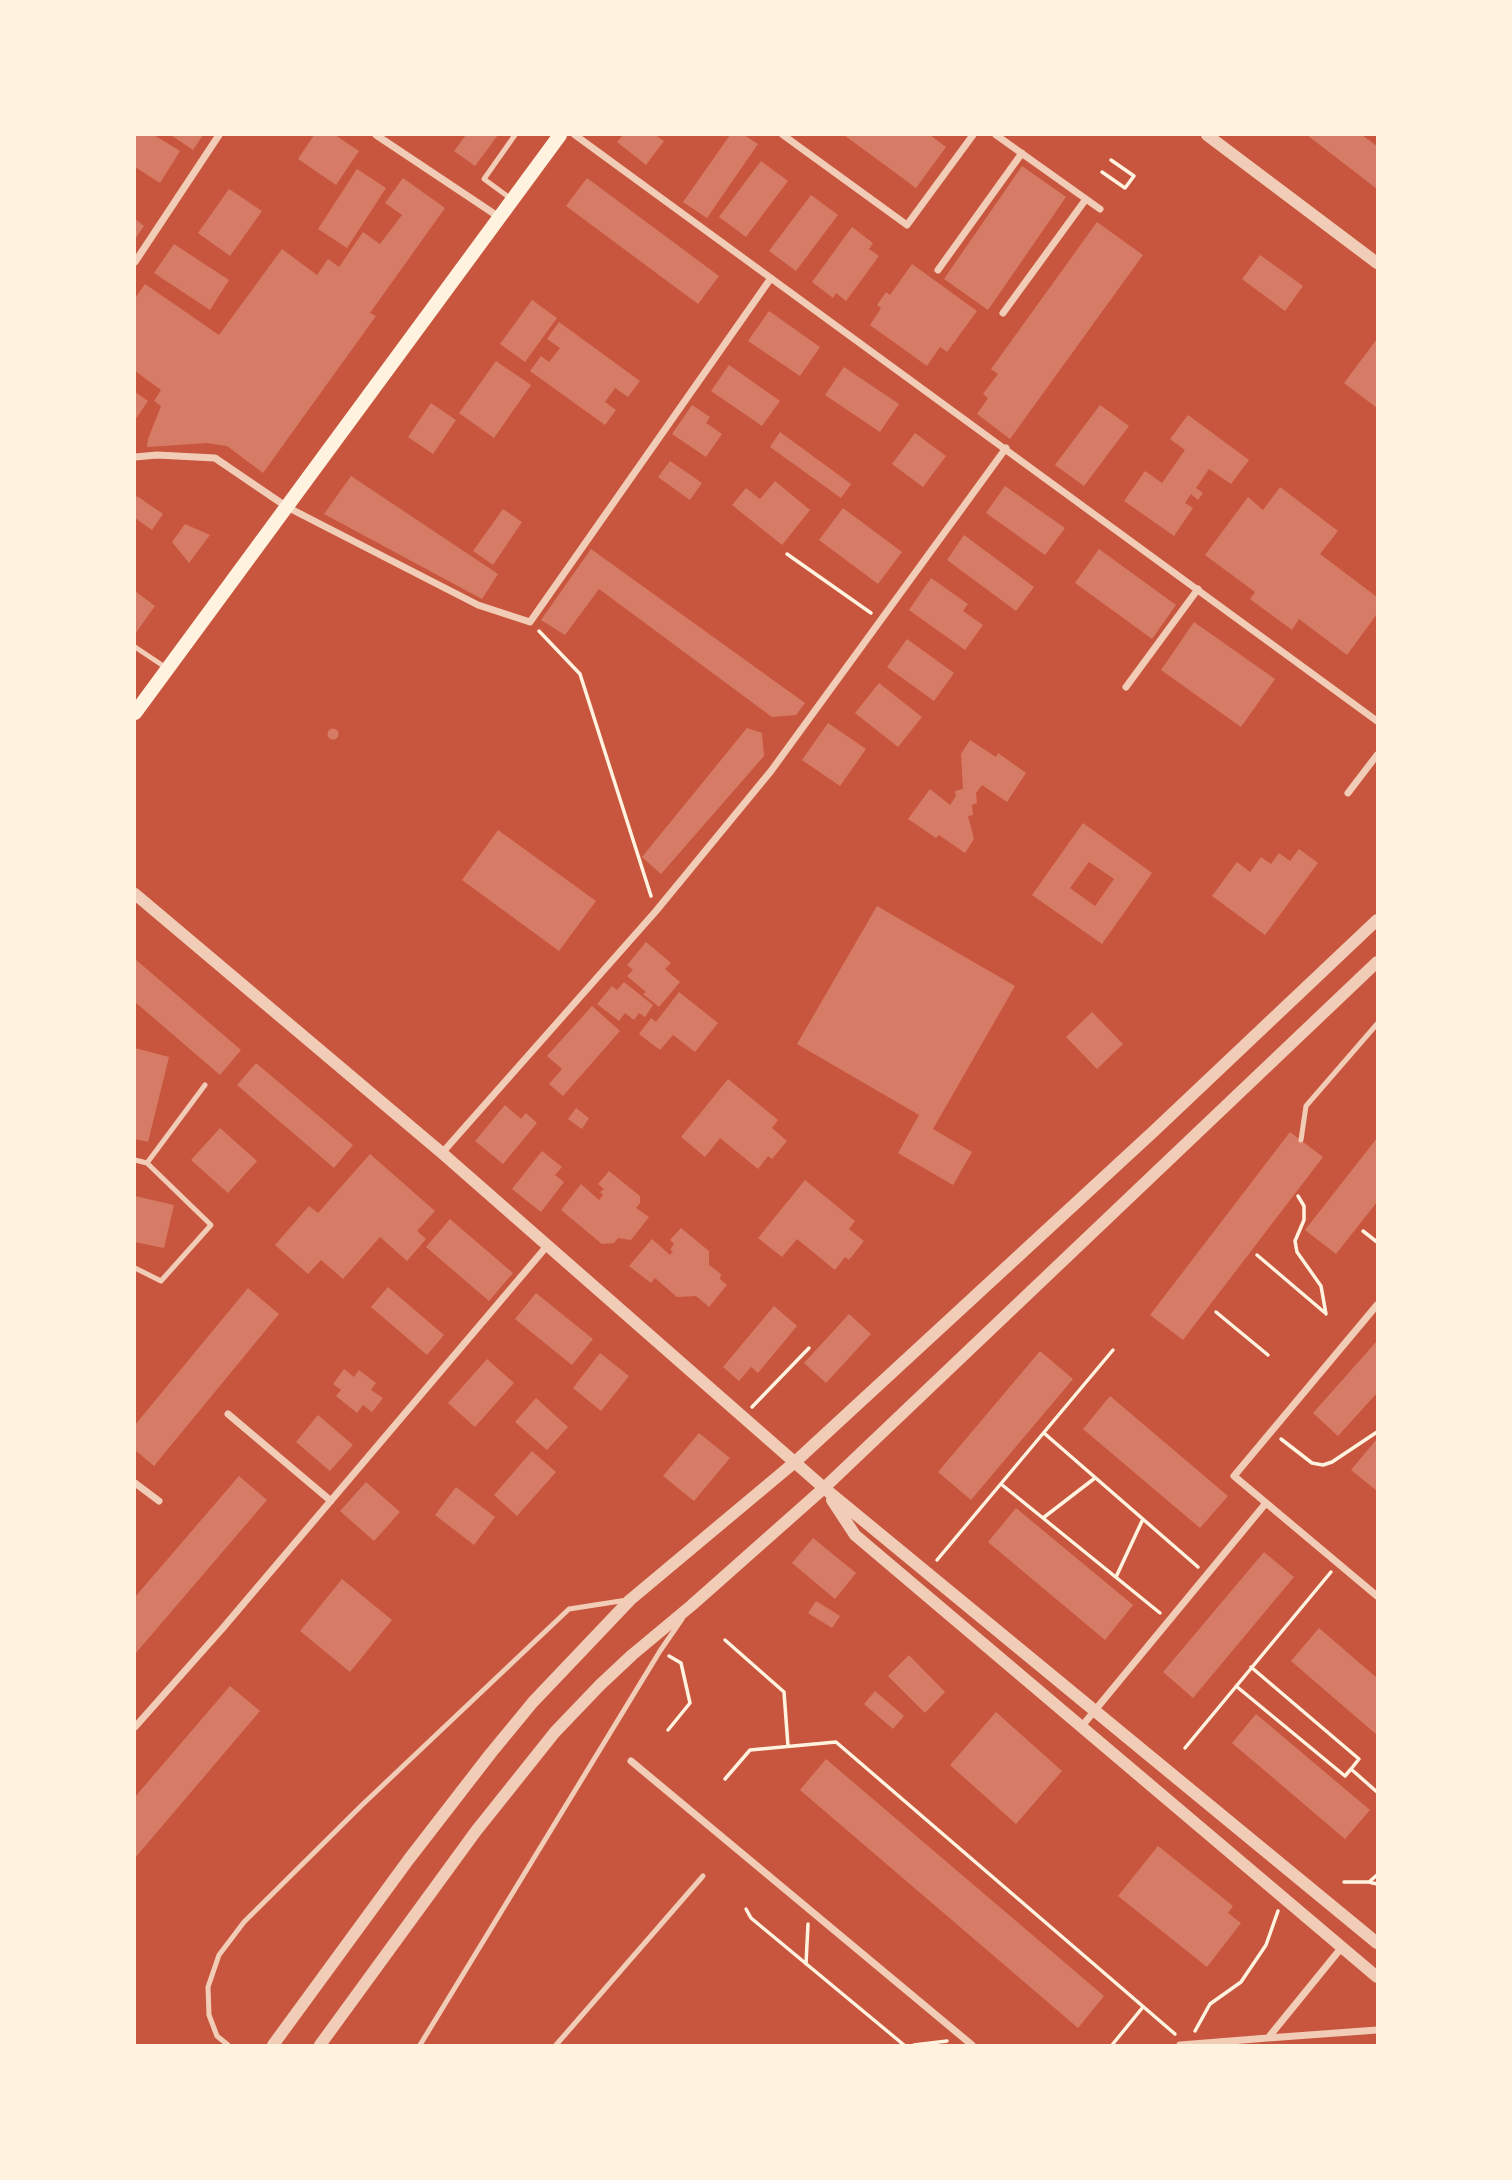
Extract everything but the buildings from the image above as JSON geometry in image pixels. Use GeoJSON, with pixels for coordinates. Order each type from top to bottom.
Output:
{"type":"FeatureCollection","features":[{"type":"Feature","properties":{"kind":"main road"},"geometry":{"type":"LineString","coordinates":[[135,713],[560,135]]}},
{"type":"Feature","properties":{"kind":"street"},"geometry":{"type":"LineString","coordinates":[[135,262],[219,135]]}},
{"type":"Feature","properties":{"kind":"street"},"geometry":{"type":"LineString","coordinates":[[376,135],[500,217]]}},
{"type":"Feature","properties":{"kind":"street"},"geometry":{"type":"LineString","coordinates":[[575,135],[1377,721]]}},
{"type":"Feature","properties":{"kind":"street"},"geometry":{"type":"LineString","coordinates":[[783,135],[907,225],[971,137],[962,135]]}},
{"type":"Feature","properties":{"kind":"street"},"geometry":{"type":"LineString","coordinates":[[996,135],[1100,209]]}},
{"type":"Feature","properties":{"kind":"street"},"geometry":{"type":"LineString","coordinates":[[1208,135],[1377,263]]}},
{"type":"Feature","properties":{"kind":"street"},"geometry":{"type":"LineString","coordinates":[[938,270],[1022,153]]}},
{"type":"Feature","properties":{"kind":"street"},"geometry":{"type":"LineString","coordinates":[[1003,313],[1086,199]]}},
{"type":"Feature","properties":{"kind":"street"},"geometry":{"type":"LineString","coordinates":[[135,457],[157,455],[215,458],[286,507],[478,605],[530,622],[771,278]]}},
{"type":"Feature","properties":{"kind":"street"},"geometry":{"type":"LineString","coordinates":[[442,1153],[656,911],[771,771],[1006,448]]}},
{"type":"Feature","properties":{"kind":"street"},"geometry":{"type":"LineString","coordinates":[[1126,687],[1198,589]]}},
{"type":"Feature","properties":{"kind":"street"},"geometry":{"type":"LineString","coordinates":[[1348,793],[1377,755]]}},
{"type":"Feature","properties":{"kind":"street"},"geometry":{"type":"LineString","coordinates":[[135,897],[442,1153],[824,1488],[1377,1943]]}},
{"type":"Feature","properties":{"kind":"street"},"geometry":{"type":"LineString","coordinates":[[273,2045],[466,1785],[533,1702],[630,1600],[795,1462],[1154,1131],[1377,920]]}},
{"type":"Feature","properties":{"kind":"street"},"geometry":{"type":"LineString","coordinates":[[320,2045],[476,1831],[555,1732],[600,1685],[824,1488],[1377,962]]}},
{"type":"Feature","properties":{"kind":"street"},"geometry":{"type":"LineString","coordinates":[[135,1727],[547,1246]]}},
{"type":"Feature","properties":{"kind":"street"},"geometry":{"type":"LineString","coordinates":[[1377,1305],[1234,1476],[1377,1596]]}},
{"type":"Feature","properties":{"kind":"street"},"geometry":{"type":"LineString","coordinates":[[228,1414],[331,1501]]}},
{"type":"Feature","properties":{"kind":"street"},"geometry":{"type":"LineString","coordinates":[[135,1483],[159,1501]]}},
{"type":"Feature","properties":{"kind":"street"},"geometry":{"type":"LineString","coordinates":[[824,1488],[855,1535],[1377,1977]]}},
{"type":"Feature","properties":{"kind":"street"},"geometry":{"type":"LineString","coordinates":[[1082,1726],[1266,1503]]}},
{"type":"Feature","properties":{"kind":"street"},"geometry":{"type":"LineString","coordinates":[[631,1761],[972,2045]]}},
{"type":"Feature","properties":{"kind":"street"},"geometry":{"type":"LineString","coordinates":[[1268,2038],[1342,1947]]}},
{"type":"Feature","properties":{"kind":"street"},"geometry":{"type":"LineString","coordinates":[[1180,2045],[1377,2030]]}},
{"type":"Feature","properties":{"kind":"lane"},"geometry":{"type":"LineString","coordinates":[[513,200],[484,179],[515,135]]}},
{"type":"Feature","properties":{"kind":"lane"},"geometry":{"type":"LineString","coordinates":[[135,647],[167,669]]}},
{"type":"Feature","properties":{"kind":"lane"},"geometry":{"type":"LineString","coordinates":[[1301,1140],[1306,1106],[1377,1024]]}},
{"type":"Feature","properties":{"kind":"lane"},"geometry":{"type":"LineString","coordinates":[[147,1163],[205,1085]]}},
{"type":"Feature","properties":{"kind":"lane"},"geometry":{"type":"LineString","coordinates":[[135,1160],[147,1163],[211,1225],[161,1281],[135,1268]]}},
{"type":"Feature","properties":{"kind":"lane"},"geometry":{"type":"LineString","coordinates":[[228,2045],[217,2036],[209,2015],[208,1987],[219,1955],[244,1922],[362,1805],[569,1609],[630,1600]]}},
{"type":"Feature","properties":{"kind":"lane"},"geometry":{"type":"LineString","coordinates":[[420,2045],[660,1651],[692,1605]]}},
{"type":"Feature","properties":{"kind":"lane"},"geometry":{"type":"LineString","coordinates":[[556,2045],[703,1875]]}},
{"type":"Feature","properties":{"kind":"path"},"geometry":{"type":"LineString","coordinates":[[1102,172],[1125,188],[1134,176],[1111,160]]}},
{"type":"Feature","properties":{"kind":"path"},"geometry":{"type":"LineString","coordinates":[[787,554],[881,620]]}},
{"type":"Feature","properties":{"kind":"path"},"geometry":{"type":"LineString","coordinates":[[530,622],[580,674],[656,911]]}},
{"type":"Feature","properties":{"kind":"path"},"geometry":{"type":"LineString","coordinates":[[1257,1255],[1326,1314],[1321,1286],[1297,1252],[1295,1241],[1304,1220],[1304,1206],[1298,1196]]}},
{"type":"Feature","properties":{"kind":"path"},"geometry":{"type":"LineString","coordinates":[[1363,1231],[1377,1242]]}},
{"type":"Feature","properties":{"kind":"path"},"geometry":{"type":"LineString","coordinates":[[1216,1312],[1268,1355]]}},
{"type":"Feature","properties":{"kind":"path"},"geometry":{"type":"LineString","coordinates":[[743,1416],[808,1348]]}},
{"type":"Feature","properties":{"kind":"path"},"geometry":{"type":"LineString","coordinates":[[927,1573],[1113,1350]]}},
{"type":"Feature","properties":{"kind":"path"},"geometry":{"type":"LineString","coordinates":[[1270,1432],[1312,1463],[1323,1465],[1332,1462],[1377,1432]]}},
{"type":"Feature","properties":{"kind":"path"},"geometry":{"type":"LineString","coordinates":[[1044,1433],[1207,1574]]}},
{"type":"Feature","properties":{"kind":"path"},"geometry":{"type":"LineString","coordinates":[[1043,1518],[1096,1478]]}},
{"type":"Feature","properties":{"kind":"path"},"geometry":{"type":"LineString","coordinates":[[1001,1484],[1168,1620]]}},
{"type":"Feature","properties":{"kind":"path"},"geometry":{"type":"LineString","coordinates":[[1116,1577],[1143,1519]]}},
{"type":"Feature","properties":{"kind":"path"},"geometry":{"type":"LineString","coordinates":[[1185,1748],[1338,1563]]}},
{"type":"Feature","properties":{"kind":"path"},"geometry":{"type":"LineString","coordinates":[[725,1640],[784,1692],[788,1746]]}},
{"type":"Feature","properties":{"kind":"path"},"geometry":{"type":"LineString","coordinates":[[660,1651],[681,1663],[690,1703],[668,1730]]}},
{"type":"Feature","properties":{"kind":"path"},"geometry":{"type":"LineString","coordinates":[[1236,1686],[1345,1776],[1359,1759],[1251,1667]]}},
{"type":"Feature","properties":{"kind":"path"},"geometry":{"type":"LineString","coordinates":[[725,1779],[750,1750],[836,1742],[1186,2045],[1210,2004],[1241,1982],[1266,1945],[1282,1896]]}},
{"type":"Feature","properties":{"kind":"path"},"geometry":{"type":"LineString","coordinates":[[1351,1769],[1377,1792]]}},
{"type":"Feature","properties":{"kind":"path"},"geometry":{"type":"LineString","coordinates":[[1369,1882],[1377,1875]]}},
{"type":"Feature","properties":{"kind":"path"},"geometry":{"type":"LineString","coordinates":[[1344,1882],[1377,1884]]}},
{"type":"Feature","properties":{"kind":"path"},"geometry":{"type":"LineString","coordinates":[[806,1964],[808,1908]]}},
{"type":"Feature","properties":{"kind":"path"},"geometry":{"type":"LineString","coordinates":[[746,1909],[751,1918],[904,2045]]}},
{"type":"Feature","properties":{"kind":"path"},"geometry":{"type":"LineString","coordinates":[[1112,2045],[1143,2007]]}},
{"type":"Feature","properties":{"kind":"path"},"geometry":{"type":"LineString","coordinates":[[914,2045],[964,2039]]}}]}
